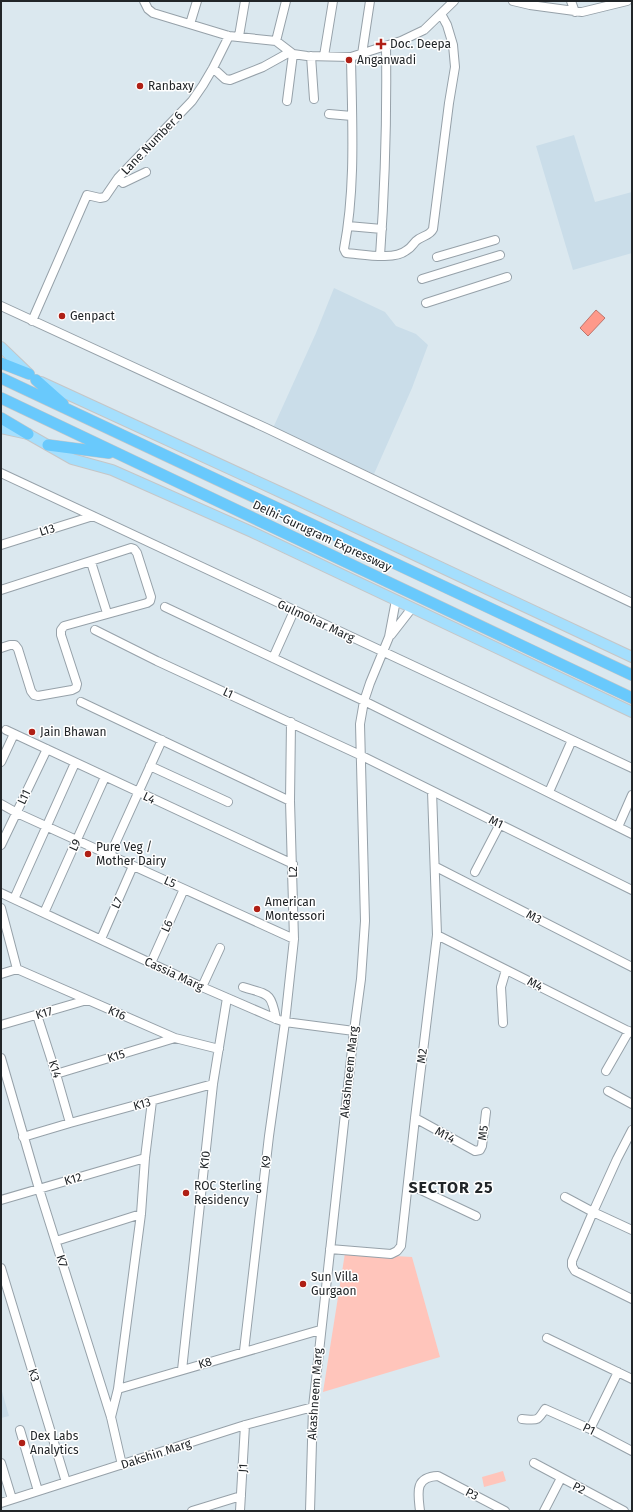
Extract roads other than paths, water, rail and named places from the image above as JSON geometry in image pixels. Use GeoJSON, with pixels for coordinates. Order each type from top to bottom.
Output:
{"type":"FeatureCollection","features":[{"type":"Feature","properties":{"kind":"highway"},"geometry":{"type":"LineString","coordinates":[[1,363],[33,377],[74,414]]}},
{"type":"Feature","properties":{"kind":"highway","name":"Delhi-Gurugram Expressway"},"geometry":{"type":"LineString","coordinates":[[1,378],[74,414],[632,675]]}},
{"type":"Feature","properties":{"kind":"highway","name":"Delhi-Gurugram Expressway"},"geometry":{"type":"LineString","coordinates":[[1,398],[632,698]]}},
{"type":"Feature","properties":{"kind":"highway"},"geometry":{"type":"LineString","coordinates":[[1,418],[28,434]]}},
{"type":"Feature","properties":{"kind":"highway"},"geometry":{"type":"LineString","coordinates":[[48,445],[119,454]]}},
{"type":"Feature","properties":{"kind":"main road"},"geometry":{"type":"LineString","coordinates":[[1,347],[33,377],[632,657]]}},
{"type":"Feature","properties":{"kind":"main road"},"geometry":{"type":"LineString","coordinates":[[1,428],[28,434],[72,459],[112,470],[252,532],[632,712]]}},
{"type":"Feature","properties":{"kind":"street"},"geometry":{"type":"LineString","coordinates":[[144,1],[148,9],[153,13],[229,36],[276,41],[292,53],[311,56],[351,56],[362,54],[401,41],[424,30],[454,1]]}},
{"type":"Feature","properties":{"kind":"street"},"geometry":{"type":"LineString","coordinates":[[190,24],[197,1]]}},
{"type":"Feature","properties":{"kind":"street"},"geometry":{"type":"LineString","coordinates":[[239,36],[244,1]]}},
{"type":"Feature","properties":{"kind":"street"},"geometry":{"type":"LineString","coordinates":[[276,41],[286,1]]}},
{"type":"Feature","properties":{"kind":"street"},"geometry":{"type":"LineString","coordinates":[[324,56],[333,1]]}},
{"type":"Feature","properties":{"kind":"street"},"geometry":{"type":"LineString","coordinates":[[362,54],[370,1]]}},
{"type":"Feature","properties":{"kind":"street"},"geometry":{"type":"LineString","coordinates":[[513,1],[574,12],[582,12],[627,1]]}},
{"type":"Feature","properties":{"kind":"street"},"geometry":{"type":"LineString","coordinates":[[571,1],[574,12]]}},
{"type":"Feature","properties":{"kind":"street"},"geometry":{"type":"LineString","coordinates":[[351,56],[352,184],[344,249],[346,252],[380,256],[391,255],[407,250],[416,240],[431,233],[433,229],[455,67],[453,45],[447,26],[441,14]]}},
{"type":"Feature","properties":{"kind":"street","name":"Lane Number 6"},"geometry":{"type":"LineString","coordinates":[[32,321],[87,195],[100,198],[105,197],[118,178],[192,101],[213,68],[229,36]]}},
{"type":"Feature","properties":{"kind":"street"},"geometry":{"type":"LineString","coordinates":[[380,256],[387,116],[386,46]]}},
{"type":"Feature","properties":{"kind":"street"},"geometry":{"type":"LineString","coordinates":[[213,68],[225,79],[230,80],[263,67],[292,53]]}},
{"type":"Feature","properties":{"kind":"street"},"geometry":{"type":"LineString","coordinates":[[287,101],[292,53]]}},
{"type":"Feature","properties":{"kind":"street"},"geometry":{"type":"LineString","coordinates":[[311,56],[314,99]]}},
{"type":"Feature","properties":{"kind":"street"},"geometry":{"type":"LineString","coordinates":[[330,114],[352,116]]}},
{"type":"Feature","properties":{"kind":"street"},"geometry":{"type":"LineString","coordinates":[[118,178],[123,183],[146,172]]}},
{"type":"Feature","properties":{"kind":"street"},"geometry":{"type":"LineString","coordinates":[[348,226],[382,229]]}},
{"type":"Feature","properties":{"kind":"street"},"geometry":{"type":"LineString","coordinates":[[437,257],[495,240]]}},
{"type":"Feature","properties":{"kind":"street"},"geometry":{"type":"LineString","coordinates":[[422,279],[500,255]]}},
{"type":"Feature","properties":{"kind":"street"},"geometry":{"type":"LineString","coordinates":[[426,303],[507,277]]}},
{"type":"Feature","properties":{"kind":"street"},"geometry":{"type":"LineString","coordinates":[[1,306],[266,428],[632,603]]}},
{"type":"Feature","properties":{"kind":"street","name":"Gulmohar Marg"},"geometry":{"type":"LineString","coordinates":[[1,473],[383,653],[632,768]]}},
{"type":"Feature","properties":{"kind":"street","name":"L13"},"geometry":{"type":"LineString","coordinates":[[1,545],[93,516]]}},
{"type":"Feature","properties":{"kind":"street"},"geometry":{"type":"LineString","coordinates":[[1,590],[131,548],[137,553],[151,597],[150,601],[147,603],[64,626],[61,630],[61,634],[76,684],[76,688],[72,690],[38,696],[34,695],[31,691],[18,649],[15,645],[1,648]]}},
{"type":"Feature","properties":{"kind":"street"},"geometry":{"type":"LineString","coordinates":[[91,562],[107,613]]}},
{"type":"Feature","properties":{"kind":"street","name":"Akashneem Marg"},"geometry":{"type":"LineString","coordinates":[[310,1511],[312,1407],[361,979],[365,921],[360,724],[364,701],[370,683],[389,637],[396,600]]}},
{"type":"Feature","properties":{"kind":"street"},"geometry":{"type":"LineString","coordinates":[[165,607],[364,701],[632,834]]}},
{"type":"Feature","properties":{"kind":"street","name":"Akashneem Marg"},"geometry":{"type":"LineString","coordinates":[[389,637],[412,608]]}},
{"type":"Feature","properties":{"kind":"street"},"geometry":{"type":"LineString","coordinates":[[273,658],[294,611]]}},
{"type":"Feature","properties":{"kind":"street","name":"L1"},"geometry":{"type":"LineString","coordinates":[[95,630],[157,661],[360,755]]}},
{"type":"Feature","properties":{"kind":"street"},"geometry":{"type":"LineString","coordinates":[[81,702],[290,801]]}},
{"type":"Feature","properties":{"kind":"street","name":"L2"},"geometry":{"type":"LineString","coordinates":[[285,1022],[294,939],[290,801],[290,722]]}},
{"type":"Feature","properties":{"kind":"street","name":"L4"},"geometry":{"type":"LineString","coordinates":[[6,730],[293,864]]}},
{"type":"Feature","properties":{"kind":"street"},"geometry":{"type":"LineString","coordinates":[[1,762],[14,734]]}},
{"type":"Feature","properties":{"kind":"street"},"geometry":{"type":"LineString","coordinates":[[110,855],[162,740]]}},
{"type":"Feature","properties":{"kind":"street"},"geometry":{"type":"LineString","coordinates":[[549,792],[572,740]]}},
{"type":"Feature","properties":{"kind":"street","name":"L11"},"geometry":{"type":"LineString","coordinates":[[1,844],[47,749]]}},
{"type":"Feature","properties":{"kind":"street","name":"M1"},"geometry":{"type":"LineString","coordinates":[[360,755],[632,890]]}},
{"type":"Feature","properties":{"kind":"street"},"geometry":{"type":"LineString","coordinates":[[14,899],[75,763]]}},
{"type":"Feature","properties":{"kind":"street"},"geometry":{"type":"LineString","coordinates":[[150,766],[228,802]]}},
{"type":"Feature","properties":{"kind":"street","name":"L9"},"geometry":{"type":"LineString","coordinates":[[44,913],[105,777]]}},
{"type":"Feature","properties":{"kind":"street","name":"M2"},"geometry":{"type":"LineString","coordinates":[[330,1249],[391,1254],[397,1251],[401,1246],[437,935],[436,867],[432,791]]}},
{"type":"Feature","properties":{"kind":"street"},"geometry":{"type":"LineString","coordinates":[[618,827],[632,795]]}},
{"type":"Feature","properties":{"kind":"street","name":"L5"},"geometry":{"type":"LineString","coordinates":[[1,804],[46,827],[110,855],[240,916],[294,939]]}},
{"type":"Feature","properties":{"kind":"street"},"geometry":{"type":"LineString","coordinates":[[475,872],[500,824]]}},
{"type":"Feature","properties":{"kind":"street","name":"L7"},"geometry":{"type":"LineString","coordinates":[[101,939],[133,866]]}},
{"type":"Feature","properties":{"kind":"street","name":"M3"},"geometry":{"type":"LineString","coordinates":[[436,867],[632,967]]}},
{"type":"Feature","properties":{"kind":"street","name":"L6"},"geometry":{"type":"LineString","coordinates":[[151,962],[184,889]]}},
{"type":"Feature","properties":{"kind":"street","name":"Cassia Marg"},"geometry":{"type":"LineString","coordinates":[[1,893],[202,987],[276,1019],[285,1022],[354,1031]]}},
{"type":"Feature","properties":{"kind":"street"},"geometry":{"type":"LineString","coordinates":[[1,908],[17,969],[1,974]]}},
{"type":"Feature","properties":{"kind":"street","name":"M4"},"geometry":{"type":"LineString","coordinates":[[437,935],[630,1032]]}},
{"type":"Feature","properties":{"kind":"street"},"geometry":{"type":"LineString","coordinates":[[202,987],[220,948]]}},
{"type":"Feature","properties":{"kind":"street","name":"K16"},"geometry":{"type":"LineString","coordinates":[[17,969],[175,1038],[219,1049]]}},
{"type":"Feature","properties":{"kind":"street"},"geometry":{"type":"LineString","coordinates":[[503,1023],[501,987],[506,970]]}},
{"type":"Feature","properties":{"kind":"street"},"geometry":{"type":"LineString","coordinates":[[243,987],[267,995],[271,998],[276,1019]]}},
{"type":"Feature","properties":{"kind":"street","name":"K10"},"geometry":{"type":"LineString","coordinates":[[182,1370],[213,1084],[227,998]]}},
{"type":"Feature","properties":{"kind":"street","name":"K17"},"geometry":{"type":"LineString","coordinates":[[1,1026],[87,1000]]}},
{"type":"Feature","properties":{"kind":"street","name":"K14"},"geometry":{"type":"LineString","coordinates":[[37,1015],[70,1123]]}},
{"type":"Feature","properties":{"kind":"street","name":"K9"},"geometry":{"type":"LineString","coordinates":[[244,1351],[269,1136],[285,1022]]}},
{"type":"Feature","properties":{"kind":"street"},"geometry":{"type":"LineString","coordinates":[[606,1071],[630,1032]]}},
{"type":"Feature","properties":{"kind":"street","name":"K15"},"geometry":{"type":"LineString","coordinates":[[56,1074],[175,1038]]}},
{"type":"Feature","properties":{"kind":"street","name":"K7"},"geometry":{"type":"LineString","coordinates":[[1,1058],[23,1137],[111,1417],[122,1465]]}},
{"type":"Feature","properties":{"kind":"street","name":"K13"},"geometry":{"type":"LineString","coordinates":[[23,1137],[213,1084]]}},
{"type":"Feature","properties":{"kind":"street"},"geometry":{"type":"LineString","coordinates":[[608,1091],[632,1104]]}},
{"type":"Feature","properties":{"kind":"street"},"geometry":{"type":"LineString","coordinates":[[111,1417],[118,1389],[141,1214],[145,1158],[152,1101]]}},
{"type":"Feature","properties":{"kind":"street","name":"M5"},"geometry":{"type":"LineString","coordinates":[[475,1151],[480,1150],[482,1146],[486,1112]]}},
{"type":"Feature","properties":{"kind":"street","name":"M14"},"geometry":{"type":"LineString","coordinates":[[415,1118],[475,1151]]}},
{"type":"Feature","properties":{"kind":"street"},"geometry":{"type":"LineString","coordinates":[[632,1130],[617,1159],[572,1261],[572,1266],[575,1271],[632,1299]]}},
{"type":"Feature","properties":{"kind":"street","name":"K12"},"geometry":{"type":"LineString","coordinates":[[1,1200],[145,1158]]}},
{"type":"Feature","properties":{"kind":"street"},"geometry":{"type":"LineString","coordinates":[[408,1184],[476,1216]]}},
{"type":"Feature","properties":{"kind":"street"},"geometry":{"type":"LineString","coordinates":[[565,1197],[632,1230]]}},
{"type":"Feature","properties":{"kind":"street"},"geometry":{"type":"LineString","coordinates":[[56,1241],[141,1214]]}},
{"type":"Feature","properties":{"kind":"street","name":"K3"},"geometry":{"type":"LineString","coordinates":[[1,1268],[66,1482]]}},
{"type":"Feature","properties":{"kind":"street","name":"K8"},"geometry":{"type":"LineString","coordinates":[[118,1389],[320,1330]]}},
{"type":"Feature","properties":{"kind":"street"},"geometry":{"type":"LineString","coordinates":[[547,1338],[632,1379]]}},
{"type":"Feature","properties":{"kind":"street"},"geometry":{"type":"LineString","coordinates":[[590,1429],[618,1372]]}},
{"type":"Feature","properties":{"kind":"street","name":"Dakshin Marg"},"geometry":{"type":"LineString","coordinates":[[1,1503],[245,1425],[312,1407]]}},
{"type":"Feature","properties":{"kind":"street","name":"P1"},"geometry":{"type":"LineString","coordinates":[[522,1419],[539,1419],[545,1409],[590,1429],[632,1451]]}},
{"type":"Feature","properties":{"kind":"street","name":"J1"},"geometry":{"type":"LineString","coordinates":[[240,1511],[245,1425]]}},
{"type":"Feature","properties":{"kind":"street"},"geometry":{"type":"LineString","coordinates":[[20,1430],[38,1491]]}},
{"type":"Feature","properties":{"kind":"street"},"geometry":{"type":"LineString","coordinates":[[1,1463],[12,1500]]}},
{"type":"Feature","properties":{"kind":"street","name":"P2"},"geometry":{"type":"LineString","coordinates":[[534,1463],[624,1511]]}},
{"type":"Feature","properties":{"kind":"street","name":"P3"},"geometry":{"type":"LineString","coordinates":[[420,1511],[418,1491],[422,1481],[429,1477],[438,1476],[505,1511]]}},
{"type":"Feature","properties":{"kind":"street"},"geometry":{"type":"LineString","coordinates":[[544,1511],[561,1478]]}},
{"type":"Feature","properties":{"kind":"street"},"geometry":{"type":"LineString","coordinates":[[192,1511],[241,1496]]}},
{"type":"Feature","properties":{"kind":"place","name":"Doc. Deepa"},"geometry":{"type":"Point","coordinates":[381,44]}},
{"type":"Feature","properties":{"kind":"place","name":"Anganwadi"},"geometry":{"type":"Point","coordinates":[349,60]}},
{"type":"Feature","properties":{"kind":"place","name":"Ranbaxy"},"geometry":{"type":"Point","coordinates":[140,86]}},
{"type":"Feature","properties":{"kind":"place","name":"Genpact"},"geometry":{"type":"Point","coordinates":[62,316]}},
{"type":"Feature","properties":{"kind":"place","name":"Jain Bhawan"},"geometry":{"type":"Point","coordinates":[32,732]}},
{"type":"Feature","properties":{"kind":"place","name":"Pure Veg / Mother Dairy"},"geometry":{"type":"Point","coordinates":[88,854]}},
{"type":"Feature","properties":{"kind":"place","name":"American Montessori"},"geometry":{"type":"Point","coordinates":[257,909]}},
{"type":"Feature","properties":{"kind":"place","name":"ROC Sterling Residency"},"geometry":{"type":"Point","coordinates":[186,1193]}},
{"type":"Feature","properties":{"kind":"place","name":"Sun Villa Gurgaon"},"geometry":{"type":"Point","coordinates":[303,1284]}},
{"type":"Feature","properties":{"kind":"place","name":"Dex Labs Analytics"},"geometry":{"type":"Point","coordinates":[22,1443]}},
{"type":"Feature","properties":{"kind":"district","name":"SECTOR 25"},"geometry":{"type":"Point","coordinates":[451,1187]}}]}
